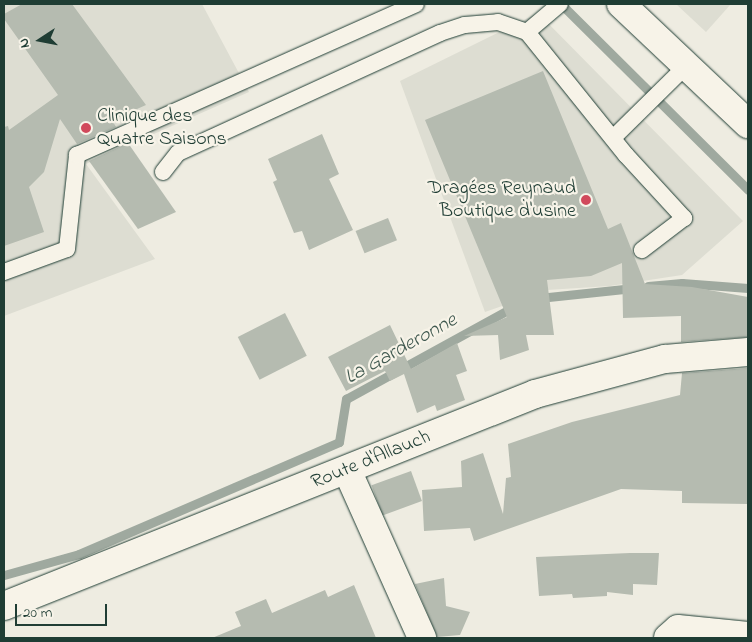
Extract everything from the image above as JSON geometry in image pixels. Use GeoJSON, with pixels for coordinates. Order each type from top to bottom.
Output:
{"type":"FeatureCollection","features":[{"type":"Feature","properties":{"kind":"main road"},"geometry":{"type":"LineString","coordinates":[[626,6],[748,124]]}},
{"type":"Feature","properties":{"kind":"main road","name":"Route d'Allauch"},"geometry":{"type":"LineString","coordinates":[[4,606],[535,394],[665,359],[748,352]]}},
{"type":"Feature","properties":{"kind":"main road"},"geometry":{"type":"LineString","coordinates":[[347,470],[422,638]]}},
{"type":"Feature","properties":{"kind":"main road"},"geometry":{"type":"LineString","coordinates":[[668,638],[678,629],[748,636]]}},
{"type":"Feature","properties":{"kind":"lane"},"geometry":{"type":"LineString","coordinates":[[4,272],[67,249],[77,155],[416,4]]}},
{"type":"Feature","properties":{"kind":"lane"},"geometry":{"type":"LineString","coordinates":[[527,32],[554,9]]}},
{"type":"Feature","properties":{"kind":"lane"},"geometry":{"type":"LineString","coordinates":[[164,172],[178,153],[440,33],[465,25],[498,22],[527,32],[613,138],[684,218],[642,250]]}},
{"type":"Feature","properties":{"kind":"lane"},"geometry":{"type":"LineString","coordinates":[[613,138],[687,65]]}},
{"type":"Feature","properties":{"kind":"shaded area","name":"Clinique des Quatre Saisons"},"geometry":{"type":"Polygon","coordinates":[[[4,4],[202,4],[249,92],[86,164],[155,259],[4,316],[4,4]]]}},
{"type":"Feature","properties":{"kind":"shaded area"},"geometry":{"type":"Polygon","coordinates":[[[676,4],[731,4],[706,32],[676,4]]]}},
{"type":"Feature","properties":{"kind":"shaded area"},"geometry":{"type":"Polygon","coordinates":[[[538,13],[743,221],[682,275],[610,286],[547,290],[485,312],[400,81],[538,13]]]}},
{"type":"Feature","properties":{"kind":"building"},"geometry":{"type":"Polygon","coordinates":[[[22,4],[72,4],[146,105],[112,120],[116,127],[77,144],[60,119],[44,172],[29,187],[44,232],[4,246],[4,127],[8,126],[9,130],[58,95],[4,19],[4,14],[22,4]]]}},
{"type":"Feature","properties":{"kind":"building"},"geometry":{"type":"Polygon","coordinates":[[[543,71],[608,229],[621,223],[645,284],[692,287],[748,297],[748,337],[681,342],[681,316],[623,318],[622,263],[591,276],[547,280],[554,335],[526,335],[529,350],[500,360],[498,335],[464,336],[507,317],[425,120],[543,71]]]}},
{"type":"Feature","properties":{"kind":"building"},"geometry":{"type":"Polygon","coordinates":[[[322,134],[339,174],[329,179],[353,230],[309,250],[302,231],[294,233],[273,182],[277,180],[268,159],[322,134]]]}},
{"type":"Feature","properties":{"kind":"building"},"geometry":{"type":"Polygon","coordinates":[[[128,143],[176,212],[138,229],[89,161],[128,143]]]}},
{"type":"Feature","properties":{"kind":"building"},"geometry":{"type":"Polygon","coordinates":[[[388,218],[397,240],[365,253],[356,231],[388,218]]]}},
{"type":"Feature","properties":{"kind":"building"},"geometry":{"type":"Polygon","coordinates":[[[285,313],[307,356],[260,380],[238,337],[285,313]]]}},
{"type":"Feature","properties":{"kind":"building"},"geometry":{"type":"Polygon","coordinates":[[[390,325],[411,369],[457,343],[467,371],[456,375],[465,400],[437,411],[435,405],[417,413],[404,374],[390,381],[385,371],[346,391],[328,357],[390,325]]]}},
{"type":"Feature","properties":{"kind":"building"},"geometry":{"type":"Polygon","coordinates":[[[748,368],[748,504],[682,503],[682,491],[621,489],[474,541],[470,528],[424,531],[422,490],[462,487],[461,461],[483,453],[503,514],[506,478],[511,477],[508,444],[572,422],[680,395],[682,373],[748,368]]]}},
{"type":"Feature","properties":{"kind":"building"},"geometry":{"type":"Polygon","coordinates":[[[411,471],[422,501],[382,515],[372,485],[411,471]]]}},
{"type":"Feature","properties":{"kind":"building"},"geometry":{"type":"Polygon","coordinates":[[[659,553],[657,585],[633,584],[633,595],[607,592],[607,596],[573,598],[572,594],[539,596],[536,557],[659,553]]]}},
{"type":"Feature","properties":{"kind":"building"},"geometry":{"type":"Polygon","coordinates":[[[444,578],[446,606],[470,612],[460,635],[437,637],[415,584],[444,578]]]}},
{"type":"Feature","properties":{"kind":"building"},"geometry":{"type":"Polygon","coordinates":[[[354,585],[376,638],[212,638],[241,626],[235,612],[266,599],[272,613],[325,590],[328,597],[354,585]]]}},
{"type":"Feature","properties":{"kind":"waterway"},"geometry":{"type":"LineString","coordinates":[[561,4],[748,190]]}},
{"type":"Feature","properties":{"kind":"waterway","name":"La Garderonne"},"geometry":{"type":"LineString","coordinates":[[648,286],[682,283],[748,288]]}},
{"type":"Feature","properties":{"kind":"waterway","name":"La Garderonne"},"geometry":{"type":"LineString","coordinates":[[539,298],[633,288]]}},
{"type":"Feature","properties":{"kind":"waterway","name":"La Garderonne"},"geometry":{"type":"LineString","coordinates":[[4,575],[79,554],[339,442],[346,399],[515,306]]}},
{"type":"Feature","properties":{"kind":"place","name":"Clinique des Quatre Saisons"},"geometry":{"type":"Point","coordinates":[86,128]}},
{"type":"Feature","properties":{"kind":"place","name":"Dragées Reynaud Boutique d'usine"},"geometry":{"type":"Point","coordinates":[586,200]}}]}
